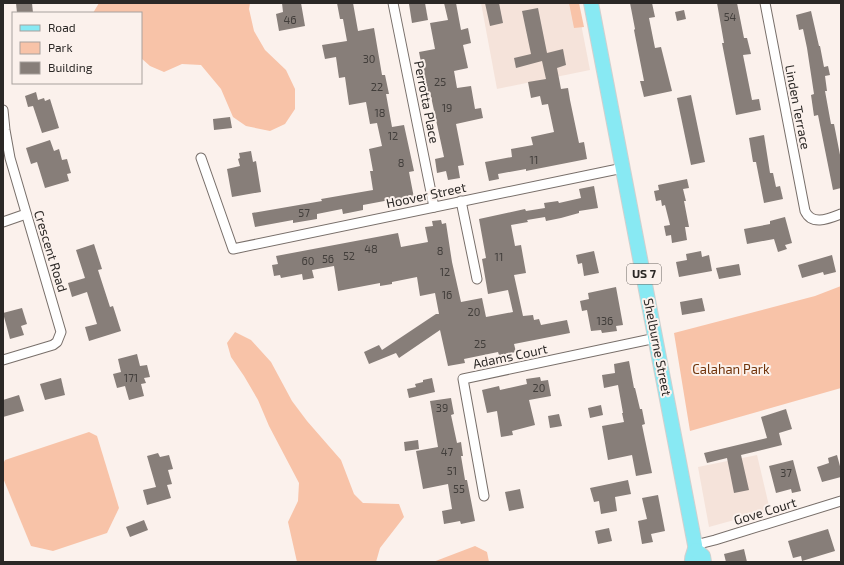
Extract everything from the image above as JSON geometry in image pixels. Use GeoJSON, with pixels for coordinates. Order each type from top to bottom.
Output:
{"type":"FeatureCollection","features":[{"type":"Feature","properties":{"kind":"main road","name":"Shelburne Street"},"geometry":{"type":"LineString","coordinates":[[591,3],[656,338],[694,552],[703,556],[704,562]]}},
{"type":"Feature","properties":{"kind":"street","name":"Perrotta Place"},"geometry":{"type":"LineString","coordinates":[[393,3],[434,207]]}},
{"type":"Feature","properties":{"kind":"street","name":"Linden Terrace"},"geometry":{"type":"LineString","coordinates":[[765,3],[803,206],[807,215],[817,221],[826,220],[841,214]]}},
{"type":"Feature","properties":{"kind":"street","name":"Crescent Road"},"geometry":{"type":"LineString","coordinates":[[3,110],[8,151],[61,332],[57,342],[53,345],[3,360]]}},
{"type":"Feature","properties":{"kind":"street","name":"Hoover Street"},"geometry":{"type":"LineString","coordinates":[[200,158],[233,249],[623,168]]}},
{"type":"Feature","properties":{"kind":"street"},"geometry":{"type":"LineString","coordinates":[[461,201],[477,279]]}},
{"type":"Feature","properties":{"kind":"street"},"geometry":{"type":"LineString","coordinates":[[3,222],[26,214]]}},
{"type":"Feature","properties":{"kind":"street","name":"Adams Court"},"geometry":{"type":"LineString","coordinates":[[484,496],[463,379],[656,338]]}},
{"type":"Feature","properties":{"kind":"street","name":"Gove Court"},"geometry":{"type":"LineString","coordinates":[[694,552],[715,540],[841,501]]}},
{"type":"Feature","properties":{"kind":"shaded area"},"geometry":{"type":"Polygon","coordinates":[[[481,3],[577,3],[590,70],[497,89],[481,3]]]}},
{"type":"Feature","properties":{"kind":"shaded area"},"geometry":{"type":"Polygon","coordinates":[[[757,455],[770,510],[709,527],[698,467],[757,455]]]}},
{"type":"Feature","properties":{"kind":"green space"},"geometry":{"type":"Polygon","coordinates":[[[99,3],[250,3],[249,9],[254,31],[265,50],[286,70],[295,89],[295,109],[285,124],[270,131],[246,126],[233,117],[221,89],[201,65],[182,64],[164,72],[150,66],[142,59],[142,12],[94,12],[99,3]]]}},
{"type":"Feature","properties":{"kind":"green space"},"geometry":{"type":"Polygon","coordinates":[[[569,3],[579,3],[584,27],[574,28],[569,3]]]}},
{"type":"Feature","properties":{"kind":"green space","name":"Calahan Park"},"geometry":{"type":"Polygon","coordinates":[[[841,286],[841,388],[690,431],[674,333],[815,296],[841,286]]]}},
{"type":"Feature","properties":{"kind":"green space"},"geometry":{"type":"Polygon","coordinates":[[[235,332],[251,340],[271,362],[292,401],[307,421],[341,460],[354,494],[363,503],[399,504],[404,517],[380,548],[376,562],[297,562],[288,522],[298,501],[299,483],[269,426],[258,400],[231,357],[227,343],[235,332]]]}},
{"type":"Feature","properties":{"kind":"green space"},"geometry":{"type":"Polygon","coordinates":[[[89,432],[97,436],[119,508],[107,533],[53,551],[31,546],[3,478],[3,464],[5,460],[89,432]]]}},
{"type":"Feature","properties":{"kind":"green space"},"geometry":{"type":"Polygon","coordinates":[[[475,546],[487,552],[489,562],[433,562],[475,546]]]}},
{"type":"Feature","properties":{"kind":"building"},"geometry":{"type":"Polygon","coordinates":[[[16,3],[32,3],[33,12],[17,12],[16,3]]]}},
{"type":"Feature","properties":{"kind":"building"},"geometry":{"type":"Polygon","coordinates":[[[282,3],[301,3],[305,26],[279,31],[276,14],[283,12],[282,3]]]}},
{"type":"Feature","properties":{"kind":"building"},"geometry":{"type":"Polygon","coordinates":[[[337,3],[353,3],[358,31],[374,28],[382,75],[385,75],[389,94],[386,94],[392,127],[404,125],[414,171],[409,172],[414,198],[396,201],[395,199],[363,205],[363,210],[343,214],[342,209],[317,214],[317,219],[293,223],[293,220],[255,227],[252,213],[322,201],[321,199],[373,190],[370,171],[373,171],[369,149],[382,146],[377,123],[370,124],[366,102],[349,105],[345,77],[339,78],[336,57],[325,59],[322,45],[347,41],[343,19],[340,19],[337,3]]]}},
{"type":"Feature","properties":{"kind":"building"},"geometry":{"type":"Polygon","coordinates":[[[425,3],[428,20],[412,23],[409,4],[425,3]]]}},
{"type":"Feature","properties":{"kind":"building"},"geometry":{"type":"Polygon","coordinates":[[[444,3],[456,3],[461,30],[468,28],[471,43],[463,45],[468,68],[454,71],[457,88],[471,86],[475,109],[481,108],[483,118],[456,124],[464,165],[458,166],[460,178],[448,180],[446,171],[437,173],[435,159],[444,157],[430,92],[427,93],[419,52],[435,49],[430,23],[448,20],[444,3]]]}},
{"type":"Feature","properties":{"kind":"building"},"geometry":{"type":"Polygon","coordinates":[[[485,3],[499,3],[503,23],[490,26],[485,3]]]}},
{"type":"Feature","properties":{"kind":"building"},"geometry":{"type":"Polygon","coordinates":[[[630,3],[652,3],[655,17],[649,18],[655,48],[661,47],[672,91],[644,97],[640,81],[644,81],[630,3]]]}},
{"type":"Feature","properties":{"kind":"building"},"geometry":{"type":"Polygon","coordinates":[[[717,3],[737,3],[744,38],[747,38],[751,54],[743,55],[752,100],[759,99],[761,110],[736,115],[722,43],[724,43],[717,3]]]}},
{"type":"Feature","properties":{"kind":"building"},"geometry":{"type":"Polygon","coordinates":[[[538,8],[547,53],[563,49],[566,65],[557,68],[561,89],[568,88],[579,143],[584,142],[587,159],[526,171],[526,169],[498,174],[499,179],[489,181],[485,162],[512,157],[511,149],[533,145],[531,137],[554,132],[548,104],[542,105],[540,96],[531,98],[528,82],[546,79],[542,61],[516,68],[514,58],[531,54],[522,11],[538,8]]]}},
{"type":"Feature","properties":{"kind":"building"},"geometry":{"type":"Polygon","coordinates":[[[684,10],[686,19],[677,21],[675,12],[684,10]]]}},
{"type":"Feature","properties":{"kind":"building"},"geometry":{"type":"Polygon","coordinates":[[[811,11],[824,67],[828,66],[830,75],[825,76],[827,91],[825,91],[831,124],[834,124],[841,160],[841,188],[833,190],[818,115],[814,116],[811,95],[814,94],[803,29],[799,30],[796,15],[811,11]]]}},
{"type":"Feature","properties":{"kind":"building"},"geometry":{"type":"Polygon","coordinates":[[[36,92],[38,100],[44,98],[45,101],[50,99],[59,128],[42,133],[33,106],[28,107],[25,96],[36,92]]]}},
{"type":"Feature","properties":{"kind":"building"},"geometry":{"type":"Polygon","coordinates":[[[691,95],[705,162],[691,165],[677,98],[691,95]]]}},
{"type":"Feature","properties":{"kind":"building"},"geometry":{"type":"Polygon","coordinates":[[[230,117],[232,128],[214,130],[213,119],[230,117]]]}},
{"type":"Feature","properties":{"kind":"building"},"geometry":{"type":"Polygon","coordinates":[[[764,135],[770,173],[773,173],[776,187],[780,186],[783,199],[764,203],[756,162],[753,162],[749,138],[764,135]]]}},
{"type":"Feature","properties":{"kind":"building"},"geometry":{"type":"Polygon","coordinates":[[[50,140],[54,151],[59,149],[62,160],[67,159],[71,173],[67,174],[69,181],[45,188],[37,162],[31,164],[26,148],[50,140]]]}},
{"type":"Feature","properties":{"kind":"building"},"geometry":{"type":"Polygon","coordinates":[[[251,151],[253,162],[256,161],[261,192],[232,197],[227,169],[240,166],[238,159],[240,158],[239,153],[251,151]]]}},
{"type":"Feature","properties":{"kind":"building"},"geometry":{"type":"Polygon","coordinates":[[[687,179],[689,188],[683,189],[689,227],[685,227],[687,240],[672,243],[671,235],[666,236],[664,226],[670,225],[665,205],[662,206],[661,200],[656,201],[654,191],[659,190],[658,185],[687,179]]]}},
{"type":"Feature","properties":{"kind":"building"},"geometry":{"type":"Polygon","coordinates":[[[594,186],[598,208],[579,211],[579,213],[546,221],[545,217],[527,220],[528,222],[511,225],[515,246],[521,245],[526,273],[514,275],[523,316],[533,315],[534,320],[539,319],[541,325],[567,320],[570,333],[514,344],[516,352],[499,355],[498,352],[464,359],[465,363],[448,366],[440,330],[399,358],[396,353],[369,364],[364,352],[379,345],[382,350],[436,314],[439,314],[435,293],[420,296],[417,277],[392,282],[392,284],[380,286],[380,283],[338,291],[334,266],[312,270],[314,278],[303,280],[302,274],[281,278],[280,275],[274,276],[272,265],[278,264],[276,256],[398,233],[401,247],[428,242],[425,227],[433,226],[432,221],[441,220],[442,224],[446,223],[452,262],[461,302],[482,298],[486,317],[513,312],[508,290],[488,294],[482,259],[486,258],[479,219],[525,209],[526,211],[545,208],[544,203],[558,201],[559,203],[581,198],[579,189],[594,186]]]}},
{"type":"Feature","properties":{"kind":"building"},"geometry":{"type":"Polygon","coordinates":[[[785,217],[792,243],[785,245],[787,249],[778,252],[774,239],[747,244],[744,229],[770,224],[770,221],[785,217]]]}},
{"type":"Feature","properties":{"kind":"building"},"geometry":{"type":"Polygon","coordinates":[[[94,244],[102,269],[98,270],[110,307],[113,306],[121,331],[89,341],[85,327],[97,324],[87,292],[72,297],[68,283],[85,278],[76,250],[94,244]]]}},
{"type":"Feature","properties":{"kind":"building"},"geometry":{"type":"Polygon","coordinates":[[[594,251],[599,273],[584,276],[582,263],[578,264],[576,255],[594,251]]]}},
{"type":"Feature","properties":{"kind":"building"},"geometry":{"type":"Polygon","coordinates":[[[701,251],[702,257],[709,255],[712,271],[679,277],[676,262],[687,260],[686,254],[701,251]]]}},
{"type":"Feature","properties":{"kind":"building"},"geometry":{"type":"Polygon","coordinates":[[[832,255],[836,272],[824,275],[823,272],[802,278],[798,265],[832,255]]]}},
{"type":"Feature","properties":{"kind":"building"},"geometry":{"type":"Polygon","coordinates":[[[739,264],[741,275],[719,279],[716,268],[739,264]]]}},
{"type":"Feature","properties":{"kind":"building"},"geometry":{"type":"Polygon","coordinates":[[[616,287],[623,325],[616,326],[617,331],[602,333],[601,330],[591,331],[587,310],[582,311],[580,301],[589,299],[588,293],[616,287]]]}},
{"type":"Feature","properties":{"kind":"building"},"geometry":{"type":"Polygon","coordinates":[[[702,298],[705,311],[682,315],[680,302],[702,298]]]}},
{"type":"Feature","properties":{"kind":"building"},"geometry":{"type":"Polygon","coordinates":[[[22,308],[27,324],[21,326],[24,335],[10,339],[3,313],[22,308]]]}},
{"type":"Feature","properties":{"kind":"building"},"geometry":{"type":"Polygon","coordinates":[[[137,354],[140,366],[147,365],[150,377],[144,378],[146,383],[141,384],[144,396],[129,400],[125,386],[117,388],[113,374],[121,372],[118,359],[137,354]]]}},
{"type":"Feature","properties":{"kind":"building"},"geometry":{"type":"Polygon","coordinates":[[[629,361],[634,388],[640,409],[642,409],[645,424],[642,425],[652,473],[636,476],[632,455],[608,460],[602,426],[624,422],[618,385],[604,388],[602,375],[615,373],[614,364],[629,361]]]}},
{"type":"Feature","properties":{"kind":"building"},"geometry":{"type":"Polygon","coordinates":[[[540,377],[541,381],[548,380],[551,396],[529,400],[535,425],[512,431],[513,435],[501,437],[497,411],[487,413],[482,390],[499,386],[500,390],[527,384],[526,379],[540,377]]]}},
{"type":"Feature","properties":{"kind":"building"},"geometry":{"type":"Polygon","coordinates":[[[61,378],[65,395],[45,400],[40,384],[61,378]]]}},
{"type":"Feature","properties":{"kind":"building"},"geometry":{"type":"Polygon","coordinates":[[[432,378],[435,392],[409,398],[407,389],[416,387],[415,384],[423,382],[423,380],[432,378]]]}},
{"type":"Feature","properties":{"kind":"building"},"geometry":{"type":"Polygon","coordinates":[[[19,395],[24,411],[3,417],[3,400],[19,395]]]}},
{"type":"Feature","properties":{"kind":"building"},"geometry":{"type":"Polygon","coordinates":[[[451,398],[454,414],[451,415],[457,443],[461,442],[463,456],[461,456],[465,480],[467,480],[475,521],[461,524],[460,521],[444,524],[442,511],[452,509],[448,484],[423,489],[416,451],[438,447],[430,401],[451,398]]]}},
{"type":"Feature","properties":{"kind":"building"},"geometry":{"type":"Polygon","coordinates":[[[601,405],[603,415],[590,418],[588,408],[601,405]]]}},
{"type":"Feature","properties":{"kind":"building"},"geometry":{"type":"Polygon","coordinates":[[[786,409],[792,429],[779,433],[782,445],[741,455],[749,490],[734,493],[727,458],[707,463],[704,453],[767,438],[761,417],[786,409]]]}},
{"type":"Feature","properties":{"kind":"building"},"geometry":{"type":"Polygon","coordinates":[[[559,414],[562,426],[550,428],[548,416],[559,414]]]}},
{"type":"Feature","properties":{"kind":"building"},"geometry":{"type":"Polygon","coordinates":[[[418,440],[419,449],[405,451],[404,442],[418,440]]]}},
{"type":"Feature","properties":{"kind":"building"},"geometry":{"type":"Polygon","coordinates":[[[158,453],[160,457],[169,455],[173,469],[168,470],[172,484],[167,485],[171,498],[147,505],[143,490],[156,487],[147,456],[158,453]]]}},
{"type":"Feature","properties":{"kind":"building"},"geometry":{"type":"Polygon","coordinates":[[[837,455],[841,470],[841,477],[822,482],[817,467],[829,463],[828,458],[837,455]]]}},
{"type":"Feature","properties":{"kind":"building"},"geometry":{"type":"Polygon","coordinates":[[[793,460],[801,491],[792,493],[791,489],[776,493],[769,466],[793,460]]]}},
{"type":"Feature","properties":{"kind":"building"},"geometry":{"type":"Polygon","coordinates":[[[628,480],[631,494],[615,497],[617,511],[601,514],[599,501],[594,502],[590,488],[628,480]]]}},
{"type":"Feature","properties":{"kind":"building"},"geometry":{"type":"Polygon","coordinates":[[[520,489],[524,508],[509,511],[505,492],[520,489]]]}},
{"type":"Feature","properties":{"kind":"building"},"geometry":{"type":"Polygon","coordinates":[[[658,495],[665,531],[651,534],[653,542],[642,544],[638,521],[647,519],[642,498],[658,495]]]}},
{"type":"Feature","properties":{"kind":"building"},"geometry":{"type":"Polygon","coordinates":[[[144,520],[148,530],[130,537],[126,527],[144,520]]]}},
{"type":"Feature","properties":{"kind":"building"},"geometry":{"type":"Polygon","coordinates":[[[609,528],[612,541],[598,544],[595,531],[609,528]]]}},
{"type":"Feature","properties":{"kind":"building"},"geometry":{"type":"Polygon","coordinates":[[[828,529],[835,551],[802,561],[801,556],[793,558],[788,541],[828,529]]]}},
{"type":"Feature","properties":{"kind":"building"},"geometry":{"type":"Polygon","coordinates":[[[744,549],[747,562],[726,562],[724,554],[744,549]]]}}]}
